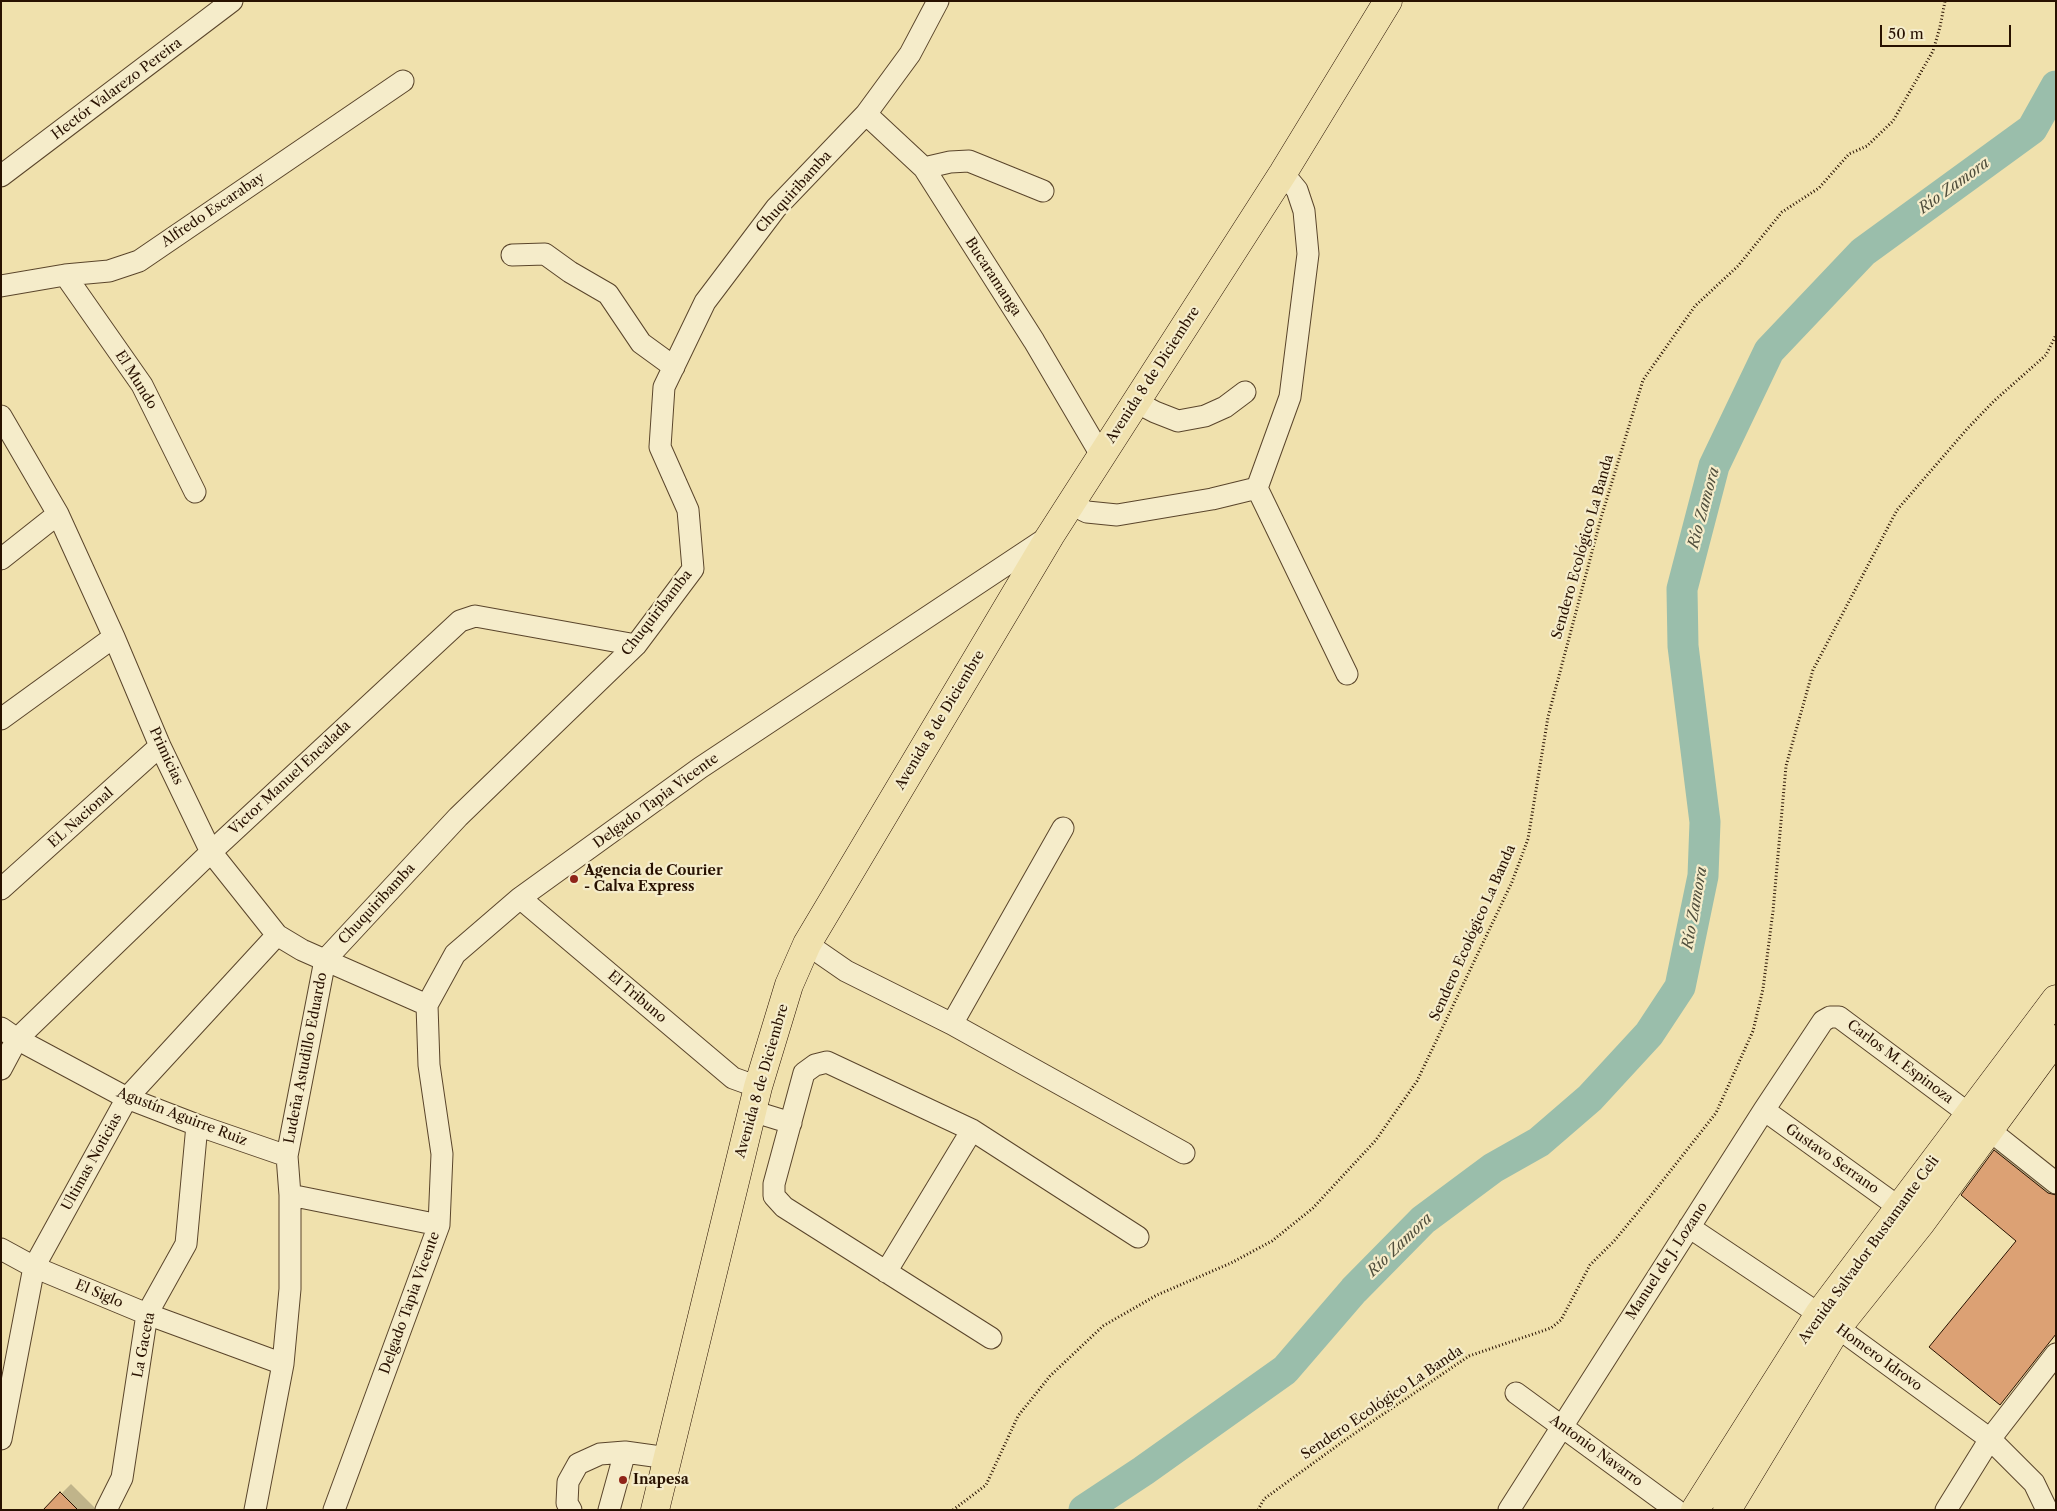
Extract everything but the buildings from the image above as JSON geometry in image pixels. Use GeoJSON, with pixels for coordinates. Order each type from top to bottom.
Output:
{"type":"FeatureCollection","features":[{"type":"Feature","properties":{"kind":"main road","name":"Avenida 8 de Diciembre"},"geometry":{"type":"LineString","coordinates":[[655,1510],[755,1099],[789,985],[807,944],[1050,536],[1283,173],[1388,1]]}},
{"type":"Feature","properties":{"kind":"main road","name":"Avenida Salvador Bustamante Celi"},"geometry":{"type":"LineString","coordinates":[[1828,1321],[1921,1223],[1978,1121],[2053,1007]]}},
{"type":"Feature","properties":{"kind":"main road","name":"Avenida Salvador Bustamante Celi"},"geometry":{"type":"LineString","coordinates":[[1695,1510],[1770,1414],[1900,1208],[1978,1121],[2056,1039]]}},
{"type":"Feature","properties":{"kind":"main road","name":"Avenida Salvador Bustamante Celi"},"geometry":{"type":"LineString","coordinates":[[1727,1510],[1770,1414]]}},
{"type":"Feature","properties":{"kind":"street","name":"Hectór Valarezo Pereira"},"geometry":{"type":"LineString","coordinates":[[1,176],[232,1]]}},
{"type":"Feature","properties":{"kind":"street","name":"Chuquiribamba"},"geometry":{"type":"LineString","coordinates":[[325,960],[458,818],[636,644],[693,569],[688,510],[660,447],[664,387],[705,302],[776,208],[866,114],[910,54],[938,1]]}},
{"type":"Feature","properties":{"kind":"street","name":"Alfredo Escarabay"},"geometry":{"type":"LineString","coordinates":[[1,286],[109,271],[139,261],[403,81]]}},
{"type":"Feature","properties":{"kind":"street","name":"Bucaramanga"},"geometry":{"type":"LineString","coordinates":[[866,114],[924,168],[1034,341],[1101,455]]}},
{"type":"Feature","properties":{"kind":"street"},"geometry":{"type":"LineString","coordinates":[[924,168],[950,162],[969,161],[1043,191]]}},
{"type":"Feature","properties":{"kind":"street"},"geometry":{"type":"LineString","coordinates":[[1283,173],[1297,190],[1304,211],[1308,254],[1290,397],[1257,488],[1347,674]]}},
{"type":"Feature","properties":{"kind":"street"},"geometry":{"type":"LineString","coordinates":[[512,255],[545,254],[570,272],[608,294],[641,343],[674,367]]}},
{"type":"Feature","properties":{"kind":"street","name":"El Mundo"},"geometry":{"type":"LineString","coordinates":[[65,276],[142,385],[195,492]]}},
{"type":"Feature","properties":{"kind":"street"},"geometry":{"type":"LineString","coordinates":[[1136,402],[1178,421],[1205,416],[1225,407],[1245,392]]}},
{"type":"Feature","properties":{"kind":"street","name":"Primicias"},"geometry":{"type":"LineString","coordinates":[[1,416],[58,514],[114,637],[160,746],[211,852],[277,935],[302,950],[427,1005]]}},
{"type":"Feature","properties":{"kind":"street"},"geometry":{"type":"LineString","coordinates":[[1071,504],[1087,512],[1117,516],[1212,499],[1257,488]]}},
{"type":"Feature","properties":{"kind":"street"},"geometry":{"type":"LineString","coordinates":[[1,559],[58,514]]}},
{"type":"Feature","properties":{"kind":"street","name":"Delgado Tapia Vicente"},"geometry":{"type":"LineString","coordinates":[[334,1510],[439,1225],[442,1154],[429,1065],[427,1005],[455,954],[520,898],[700,768],[1050,536]]}},
{"type":"Feature","properties":{"kind":"street","name":"Victor Manuel Encalada"},"geometry":{"type":"LineString","coordinates":[[1,1069],[9,1033],[211,852],[460,621],[475,616],[636,644]]}},
{"type":"Feature","properties":{"kind":"street"},"geometry":{"type":"LineString","coordinates":[[1,719],[114,637]]}},
{"type":"Feature","properties":{"kind":"street","name":"EL Nacional"},"geometry":{"type":"LineString","coordinates":[[1,889],[160,746]]}},
{"type":"Feature","properties":{"kind":"street"},"geometry":{"type":"LineString","coordinates":[[952,1024],[1064,828]]}},
{"type":"Feature","properties":{"kind":"street","name":"El Tribuno"},"geometry":{"type":"LineString","coordinates":[[520,898],[733,1078],[755,1099],[791,1123]]}},
{"type":"Feature","properties":{"kind":"street","name":"Ultimas Noticias"},"geometry":{"type":"LineString","coordinates":[[1,1439],[34,1267],[127,1098],[277,935]]}},
{"type":"Feature","properties":{"kind":"street"},"geometry":{"type":"LineString","coordinates":[[807,944],[846,971],[952,1024],[1184,1153]]}},
{"type":"Feature","properties":{"kind":"street","name":"Ludeña Astudillo Eduardo"},"geometry":{"type":"LineString","coordinates":[[290,1195],[287,1156],[325,960]]}},
{"type":"Feature","properties":{"kind":"street","name":"Carlos M. Espinoza"},"geometry":{"type":"LineString","coordinates":[[1830,1017],[1839,1017],[1978,1121],[2056,1183]]}},
{"type":"Feature","properties":{"kind":"street","name":"Manuel de J. Lozano"},"geometry":{"type":"LineString","coordinates":[[1509,1510],[1764,1110],[1823,1021],[1830,1017]]}},
{"type":"Feature","properties":{"kind":"street","name":"Agustín Aguirre Ruiz"},"geometry":{"type":"LineString","coordinates":[[9,1033],[127,1098],[197,1125],[287,1156]]}},
{"type":"Feature","properties":{"kind":"street"},"geometry":{"type":"LineString","coordinates":[[991,1338],[784,1207],[774,1196],[774,1184],[804,1073],[815,1065],[827,1062],[972,1130],[1138,1238]]}},
{"type":"Feature","properties":{"kind":"street","name":"Gustavo Serrano"},"geometry":{"type":"LineString","coordinates":[[1764,1110],[1900,1208]]}},
{"type":"Feature","properties":{"kind":"street","name":"La Gaceta"},"geometry":{"type":"LineString","coordinates":[[106,1510],[122,1478],[147,1314],[186,1244],[197,1125]]}},
{"type":"Feature","properties":{"kind":"street"},"geometry":{"type":"LineString","coordinates":[[886,1272],[972,1130]]}},
{"type":"Feature","properties":{"kind":"street"},"geometry":{"type":"LineString","coordinates":[[255,1510],[283,1364],[290,1289],[290,1195],[439,1225]]}},
{"type":"Feature","properties":{"kind":"street","name":"Homero Idrovo"},"geometry":{"type":"LineString","coordinates":[[1689,1226],[1828,1321],[1990,1439],[2034,1484],[2047,1510]]}},
{"type":"Feature","properties":{"kind":"street","name":"El Siglo"},"geometry":{"type":"LineString","coordinates":[[1,1249],[34,1267],[147,1314],[283,1364]]}},
{"type":"Feature","properties":{"kind":"street"},"geometry":{"type":"LineString","coordinates":[[1946,1510],[1990,1439],[2056,1354]]}},
{"type":"Feature","properties":{"kind":"street","name":"Antonio Navarro"},"geometry":{"type":"LineString","coordinates":[[1516,1393],[1676,1510]]}},
{"type":"Feature","properties":{"kind":"street"},"geometry":{"type":"LineString","coordinates":[[609,1510],[625,1452]]}},
{"type":"Feature","properties":{"kind":"street"},"geometry":{"type":"LineString","coordinates":[[571,1510],[567,1503],[568,1482],[578,1464],[600,1454],[625,1452],[668,1458]]}},
{"type":"Feature","properties":{"kind":"path","name":"Sendero Ecológico La Banda"},"geometry":{"type":"LineString","coordinates":[[952,1510],[986,1485],[1018,1416],[1050,1376],[1103,1326],[1158,1295],[1231,1263],[1272,1241],[1313,1208],[1376,1140],[1417,1081],[1512,882],[1528,839],[1548,717],[1601,518],[1643,380],[1695,306],[1738,266],[1782,212],[1818,188],[1849,154],[1868,146],[1893,121],[1932,51],[1940,27],[1945,1]]}},
{"type":"Feature","properties":{"kind":"path","name":"Sendero Ecológico La Banda"},"geometry":{"type":"LineString","coordinates":[[1258,1510],[1264,1499],[1345,1440],[1469,1356],[1551,1328],[1561,1320],[1590,1265],[1615,1240],[1716,1113],[1753,1031],[1763,989],[1773,910],[1786,766],[1813,670],[1897,510],[1967,428],[1994,401],[2046,355],[2056,335]]}},
{"type":"Feature","properties":{"kind":"waterway","name":"Río Zamora"},"geometry":{"type":"LineString","coordinates":[[1084,1510],[1143,1471],[1285,1370],[1354,1290],[1423,1220],[1493,1168],[1539,1142],[1590,1098],[1649,1034],[1680,987],[1703,876],[1705,822],[1683,646],[1682,589],[1714,466],[1769,351],[1863,252],[2032,129],[2056,86]]}},
{"type":"Feature","properties":{"kind":"place","name":"Agencia de Courier - Calva Express"},"geometry":{"type":"Point","coordinates":[574,879]}},
{"type":"Feature","properties":{"kind":"place","name":"Inapesa"},"geometry":{"type":"Point","coordinates":[623,1480]}}]}
